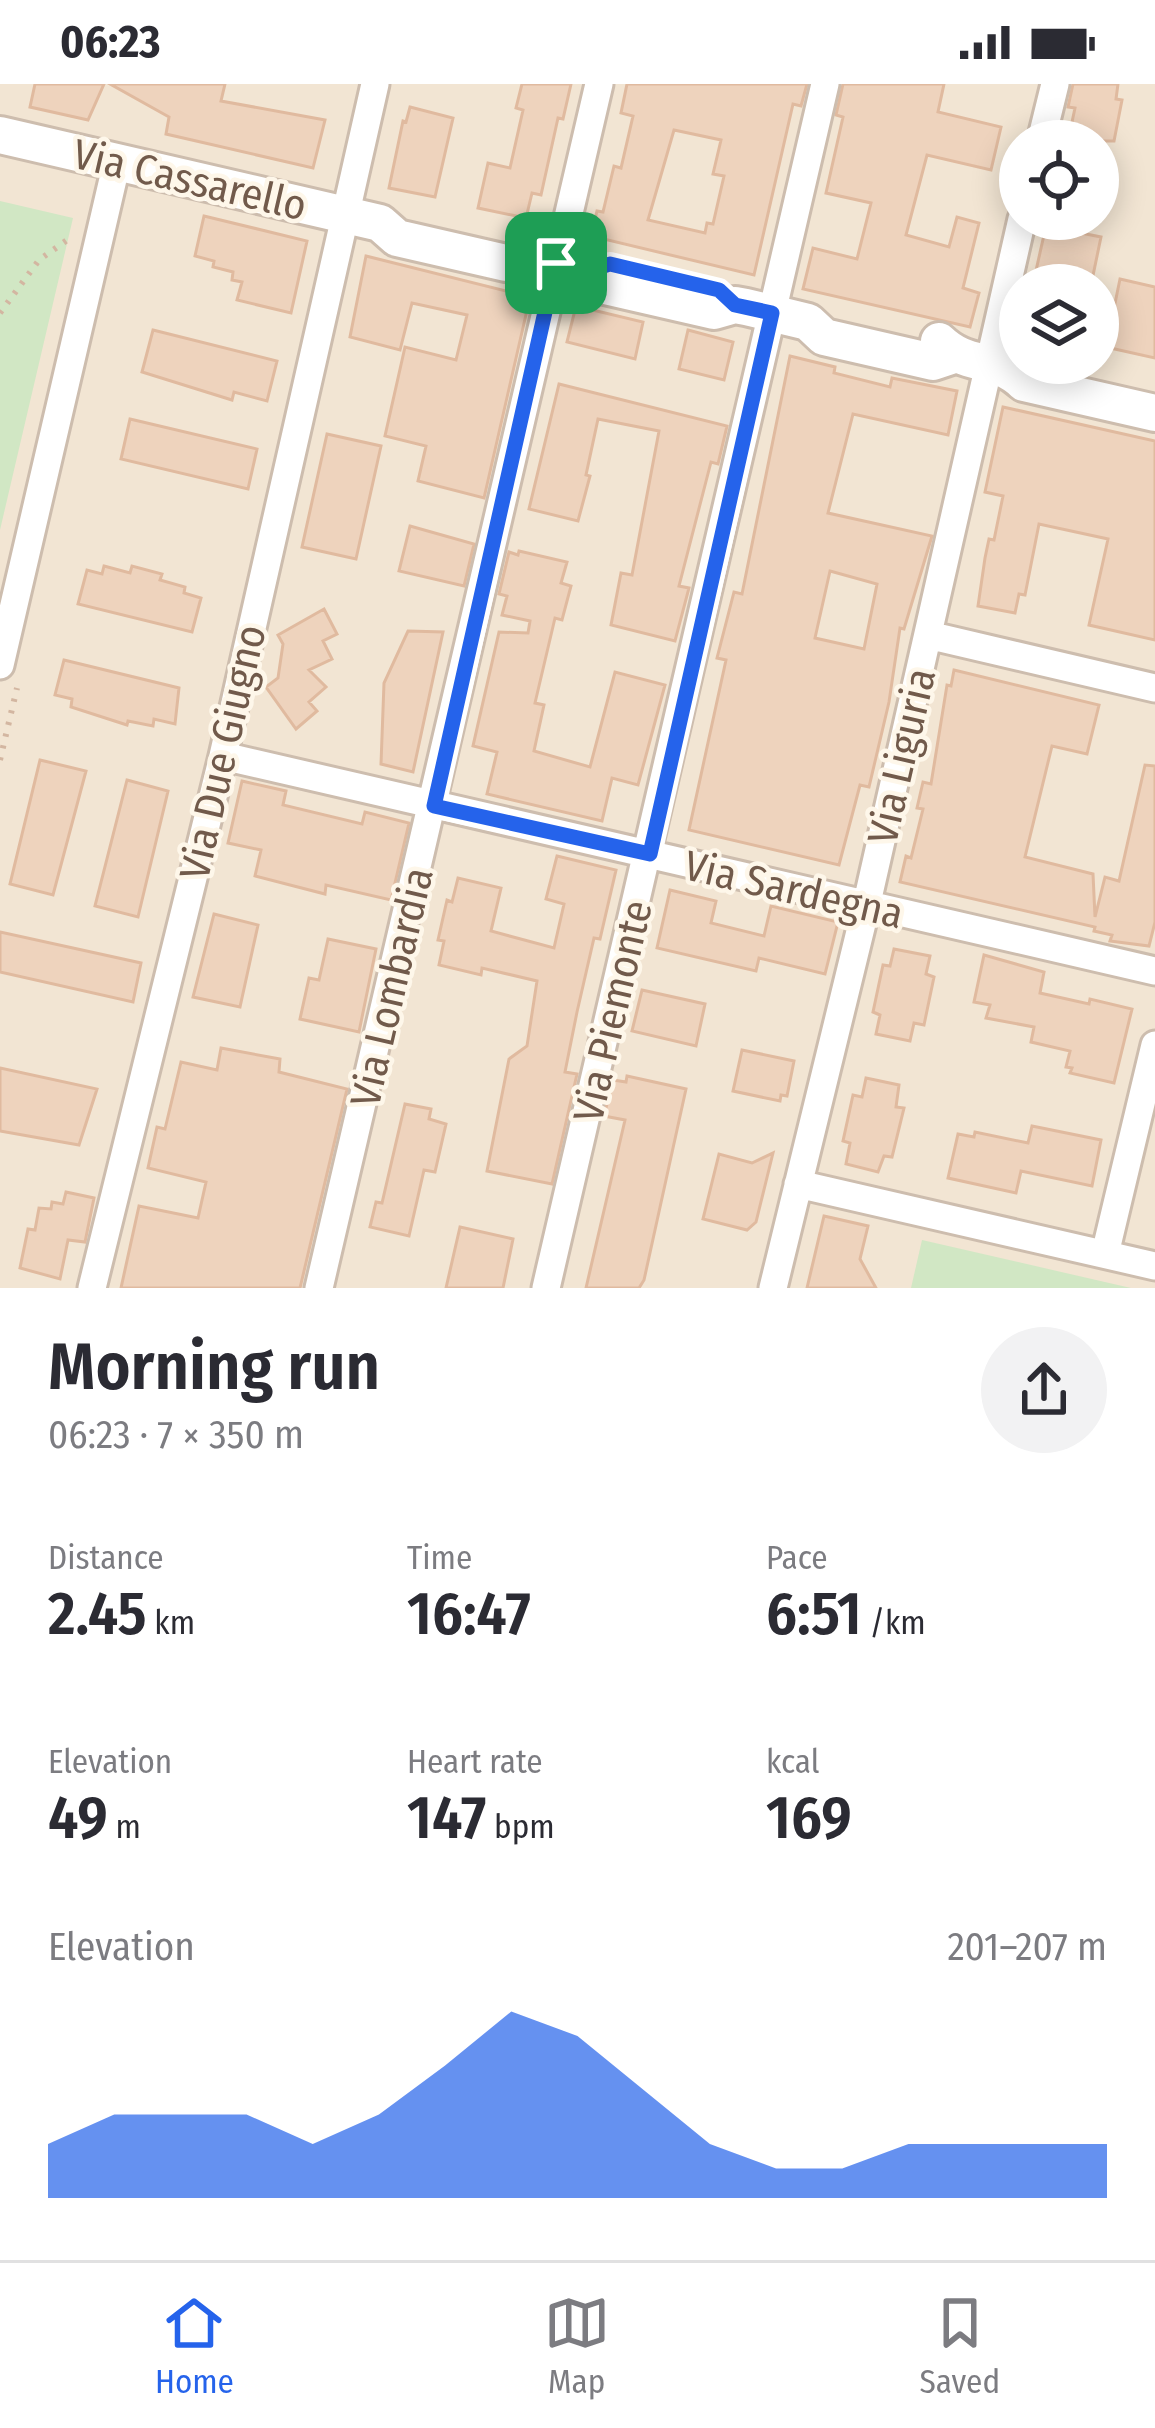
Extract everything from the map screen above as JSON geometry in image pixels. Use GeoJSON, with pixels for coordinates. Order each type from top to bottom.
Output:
{"type":"FeatureCollection","features":[{"type":"Feature","properties":{"kind":"street","name":"Via Due Giugno"},"geometry":{"type":"LineString","coordinates":[[92,1288],[362,219],[375,84]]}},
{"type":"Feature","properties":{"kind":"street","name":"Via Lombardia"},"geometry":{"type":"LineString","coordinates":[[319,1288],[599,84]]}},
{"type":"Feature","properties":{"kind":"street","name":"Via Piemonte"},"geometry":{"type":"LineString","coordinates":[[546,1288],[825,84]]}},
{"type":"Feature","properties":{"kind":"street"},"geometry":{"type":"LineString","coordinates":[[1046,120],[1055,84]]}},
{"type":"Feature","properties":{"kind":"street","name":"Via Cassarello"},"geometry":{"type":"LineString","coordinates":[[0,135],[362,219],[402,217],[511,242],[605,286],[714,311],[735,305],[808,322],[829,315],[938,340],[999,361]]}},
{"type":"Feature","properties":{"kind":"street"},"geometry":{"type":"LineString","coordinates":[[0,664],[4,627],[117,162]]}},
{"type":"Feature","properties":{"kind":"street","name":"Via Liguria"},"geometry":{"type":"LineString","coordinates":[[773,1288],[928,635],[999,373]]}},
{"type":"Feature","properties":{"kind":"street","name":"Via Cassarello"},"geometry":{"type":"LineString","coordinates":[[1028,384],[1155,413]]}},
{"type":"Feature","properties":{"kind":"street","name":"Via Cassarello"},"geometry":{"type":"LineString","coordinates":[[1118,384],[1155,391]]}},
{"type":"Feature","properties":{"kind":"street"},"geometry":{"type":"LineString","coordinates":[[928,635],[1155,688]]}},
{"type":"Feature","properties":{"kind":"street","name":"Via Sardegna"},"geometry":{"type":"LineString","coordinates":[[223,756],[1155,970]]}},
{"type":"Feature","properties":{"kind":"street"},"geometry":{"type":"LineString","coordinates":[[1105,1254],[1155,1046]]}},
{"type":"Feature","properties":{"kind":"street"},"geometry":{"type":"LineString","coordinates":[[798,1184],[1155,1266]]}},
{"type":"Feature","properties":{"kind":"path"},"geometry":{"type":"LineString","coordinates":[[0,314],[39,260],[72,237],[76,222]]}},
{"type":"Feature","properties":{"kind":"shaded area"},"geometry":{"type":"Polygon","coordinates":[[[0,84],[1155,84],[1155,1288],[0,1288],[0,84]]]}},
{"type":"Feature","properties":{"kind":"green space"},"geometry":{"type":"Polygon","coordinates":[[[0,201],[73,218],[0,530],[0,201]]]}},
{"type":"Feature","properties":{"kind":"green space"},"geometry":{"type":"Polygon","coordinates":[[[922,1240],[1131,1288],[911,1288],[922,1240]]]}},
{"type":"Feature","properties":{"kind":"building"},"geometry":{"type":"Polygon","coordinates":[[[35,84],[104,84],[88,120],[30,107],[35,84]]]}},
{"type":"Feature","properties":{"kind":"building"},"geometry":{"type":"Polygon","coordinates":[[[110,84],[225,84],[221,101],[325,120],[313,168],[166,134],[169,117],[110,84]]]}},
{"type":"Feature","properties":{"kind":"building"},"geometry":{"type":"Polygon","coordinates":[[[522,84],[571,84],[563,119],[558,118],[541,195],[532,193],[526,218],[478,208],[488,163],[510,168],[523,110],[516,108],[522,84]]]}},
{"type":"Feature","properties":{"kind":"building"},"geometry":{"type":"Polygon","coordinates":[[[627,84],[807,84],[801,106],[793,104],[754,275],[591,236],[597,211],[603,212],[614,166],[621,168],[633,116],[621,113],[627,84]],[[674,130],[648,220],[705,233],[707,223],[713,224],[724,176],[713,174],[721,140],[674,130]]]}},
{"type":"Feature","properties":{"kind":"building"},"geometry":{"type":"Polygon","coordinates":[[[843,84],[944,84],[938,112],[999,127],[991,170],[927,155],[906,235],[949,247],[957,217],[979,223],[963,288],[979,293],[970,327],[803,289],[813,248],[857,259],[871,203],[826,193],[843,117],[836,115],[843,84]]]}},
{"type":"Feature","properties":{"kind":"building"},"geometry":{"type":"Polygon","coordinates":[[[1073,84],[1118,84],[1116,99],[1122,100],[1118,120],[1072,120],[1075,108],[1068,107],[1073,84]]]}},
{"type":"Feature","properties":{"kind":"building"},"geometry":{"type":"Polygon","coordinates":[[[410,107],[453,118],[435,197],[389,188],[410,107]]]}},
{"type":"Feature","properties":{"kind":"building"},"geometry":{"type":"Polygon","coordinates":[[[204,216],[307,241],[291,313],[237,300],[242,282],[232,280],[233,272],[195,256],[204,216]]]}},
{"type":"Feature","properties":{"kind":"building"},"geometry":{"type":"Polygon","coordinates":[[[1043,240],[1100,240],[1095,264],[1037,264],[1043,240]]]}},
{"type":"Feature","properties":{"kind":"building"},"geometry":{"type":"Polygon","coordinates":[[[366,256],[530,297],[484,498],[418,481],[426,446],[385,436],[405,347],[456,360],[467,315],[412,303],[400,350],[350,337],[366,256]]]}},
{"type":"Feature","properties":{"kind":"building"},"geometry":{"type":"Polygon","coordinates":[[[1120,279],[1155,287],[1155,358],[1119,350],[1120,279]]]}},
{"type":"Feature","properties":{"kind":"building"},"geometry":{"type":"Polygon","coordinates":[[[576,306],[643,322],[635,359],[567,342],[576,306]]]}},
{"type":"Feature","properties":{"kind":"building"},"geometry":{"type":"Polygon","coordinates":[[[153,330],[277,361],[267,401],[234,392],[232,400],[142,372],[153,330]]]}},
{"type":"Feature","properties":{"kind":"building"},"geometry":{"type":"Polygon","coordinates":[[[688,330],[733,342],[724,380],[679,369],[688,330]]]}},
{"type":"Feature","properties":{"kind":"building"},"geometry":{"type":"Polygon","coordinates":[[[790,356],[890,387],[892,378],[957,391],[948,435],[853,414],[828,513],[932,536],[904,629],[900,628],[869,787],[860,785],[839,865],[689,830],[726,660],[717,658],[734,592],[742,594],[790,356]],[[830,571],[815,638],[864,649],[877,584],[830,571]]]}},
{"type":"Feature","properties":{"kind":"building"},"geometry":{"type":"Polygon","coordinates":[[[559,384],[727,426],[718,464],[711,462],[679,586],[689,588],[675,641],[611,625],[621,573],[632,575],[659,431],[598,419],[578,521],[529,509],[559,384]]]}},
{"type":"Feature","properties":{"kind":"building"},"geometry":{"type":"Polygon","coordinates":[[[1003,407],[1155,441],[1155,640],[1089,625],[1108,539],[1039,524],[1025,595],[1019,594],[1015,613],[978,606],[989,539],[994,540],[1003,496],[985,492],[1003,407]]]}},
{"type":"Feature","properties":{"kind":"building"},"geometry":{"type":"Polygon","coordinates":[[[130,419],[257,449],[248,489],[121,459],[130,419]]]}},
{"type":"Feature","properties":{"kind":"building"},"geometry":{"type":"Polygon","coordinates":[[[327,434],[381,446],[356,559],[302,547],[327,434]]]}},
{"type":"Feature","properties":{"kind":"building"},"geometry":{"type":"Polygon","coordinates":[[[410,526],[474,544],[464,586],[399,571],[410,526]]]}},
{"type":"Feature","properties":{"kind":"building"},"geometry":{"type":"Polygon","coordinates":[[[519,551],[567,562],[561,583],[571,586],[562,620],[555,618],[535,703],[544,705],[534,751],[590,767],[615,672],[665,685],[638,785],[612,778],[602,821],[487,794],[497,752],[473,746],[499,632],[528,633],[530,621],[502,615],[507,596],[499,594],[509,552],[518,555],[519,551]]]}},
{"type":"Feature","properties":{"kind":"building"},"geometry":{"type":"Polygon","coordinates":[[[104,566],[130,573],[132,566],[162,574],[160,580],[185,587],[184,593],[201,598],[192,632],[78,604],[87,570],[102,574],[104,566]]]}},
{"type":"Feature","properties":{"kind":"building"},"geometry":{"type":"Polygon","coordinates":[[[324,609],[337,634],[323,641],[332,659],[309,670],[326,687],[309,702],[317,711],[296,729],[266,687],[278,678],[283,644],[278,635],[324,609]]]}},
{"type":"Feature","properties":{"kind":"building"},"geometry":{"type":"Polygon","coordinates":[[[408,631],[443,632],[413,772],[381,764],[384,683],[408,631]]]}},
{"type":"Feature","properties":{"kind":"building"},"geometry":{"type":"Polygon","coordinates":[[[64,660],[179,688],[175,724],[154,719],[153,726],[128,721],[127,725],[71,707],[72,699],[55,695],[64,660]]]}},
{"type":"Feature","properties":{"kind":"building"},"geometry":{"type":"Polygon","coordinates":[[[954,670],[1099,705],[1087,754],[1052,746],[1025,857],[1093,874],[1095,917],[1105,877],[1119,881],[1145,765],[1155,766],[1155,922],[1149,946],[1110,941],[1112,935],[1094,931],[1095,927],[900,882],[923,809],[917,808],[923,782],[931,784],[947,685],[951,686],[954,670]]]}},
{"type":"Feature","properties":{"kind":"building"},"geometry":{"type":"Polygon","coordinates":[[[40,760],[86,771],[53,895],[10,884],[40,760]]]}},
{"type":"Feature","properties":{"kind":"building"},"geometry":{"type":"Polygon","coordinates":[[[127,780],[168,791],[138,917],[95,906],[127,780]]]}},
{"type":"Feature","properties":{"kind":"building"},"geometry":{"type":"Polygon","coordinates":[[[242,781],[286,791],[283,805],[362,824],[365,812],[409,823],[391,900],[326,885],[325,894],[255,876],[261,850],[228,843],[242,781]]]}},
{"type":"Feature","properties":{"kind":"building"},"geometry":{"type":"Polygon","coordinates":[[[557,856],[616,870],[577,1012],[565,1072],[577,1074],[552,1184],[487,1171],[509,1059],[527,1046],[537,981],[482,968],[481,975],[439,965],[444,941],[438,940],[447,900],[452,902],[458,878],[501,888],[491,931],[554,948],[564,904],[546,899],[557,856]]]}},
{"type":"Feature","properties":{"kind":"building"},"geometry":{"type":"Polygon","coordinates":[[[670,890],[716,901],[711,923],[764,936],[771,906],[838,922],[825,974],[759,958],[756,971],[657,948],[670,890]]]}},
{"type":"Feature","properties":{"kind":"building"},"geometry":{"type":"Polygon","coordinates":[[[214,914],[258,925],[240,1007],[193,997],[214,914]]]}},
{"type":"Feature","properties":{"kind":"building"},"geometry":{"type":"Polygon","coordinates":[[[0,932],[141,963],[133,1002],[0,972],[0,932]]]}},
{"type":"Feature","properties":{"kind":"building"},"geometry":{"type":"Polygon","coordinates":[[[328,939],[376,949],[359,1032],[300,1019],[309,978],[319,980],[328,939]]]}},
{"type":"Feature","properties":{"kind":"building"},"geometry":{"type":"Polygon","coordinates":[[[894,949],[930,956],[926,974],[934,977],[924,1025],[914,1023],[910,1041],[876,1034],[880,1015],[873,1012],[883,965],[890,966],[894,949]]]}},
{"type":"Feature","properties":{"kind":"building"},"geometry":{"type":"Polygon","coordinates":[[[984,955],[1044,972],[1040,993],[1132,1009],[1114,1083],[1070,1073],[1072,1068],[1066,1067],[1070,1051],[1031,1042],[1034,1027],[986,1018],[990,1005],[974,1002],[984,955]]]}},
{"type":"Feature","properties":{"kind":"building"},"geometry":{"type":"Polygon","coordinates":[[[642,990],[705,1004],[696,1046],[632,1031],[642,990]]]}},
{"type":"Feature","properties":{"kind":"building"},"geometry":{"type":"Polygon","coordinates":[[[221,1048],[280,1059],[279,1072],[347,1089],[300,1288],[121,1288],[139,1206],[198,1218],[206,1182],[148,1168],[157,1127],[165,1129],[181,1062],[217,1070],[221,1048]]]}},
{"type":"Feature","properties":{"kind":"building"},"geometry":{"type":"Polygon","coordinates":[[[742,1050],[794,1061],[787,1096],[781,1095],[780,1101],[733,1091],[742,1050]]]}},
{"type":"Feature","properties":{"kind":"building"},"geometry":{"type":"Polygon","coordinates":[[[0,1068],[97,1089],[79,1145],[0,1131],[0,1068]]]}},
{"type":"Feature","properties":{"kind":"building"},"geometry":{"type":"Polygon","coordinates":[[[627,1076],[686,1089],[644,1280],[639,1288],[586,1288],[625,1120],[604,1116],[613,1080],[626,1082],[627,1076]]]}},
{"type":"Feature","properties":{"kind":"building"},"geometry":{"type":"Polygon","coordinates":[[[866,1078],[899,1085],[896,1107],[904,1108],[892,1157],[884,1156],[878,1172],[846,1164],[850,1143],[843,1141],[853,1095],[862,1097],[866,1078]]]}},
{"type":"Feature","properties":{"kind":"building"},"geometry":{"type":"Polygon","coordinates":[[[405,1104],[431,1109],[429,1119],[446,1124],[435,1172],[424,1170],[409,1236],[370,1227],[376,1202],[382,1203],[405,1104]]]}},
{"type":"Feature","properties":{"kind":"building"},"geometry":{"type":"Polygon","coordinates":[[[1032,1126],[1101,1140],[1092,1186],[1021,1171],[1016,1193],[948,1178],[958,1134],[974,1137],[975,1132],[1028,1143],[1032,1126]]]}},
{"type":"Feature","properties":{"kind":"building"},"geometry":{"type":"Polygon","coordinates":[[[773,1153],[756,1222],[747,1230],[703,1219],[719,1154],[752,1163],[773,1153]]]}},
{"type":"Feature","properties":{"kind":"building"},"geometry":{"type":"Polygon","coordinates":[[[66,1192],[94,1198],[85,1242],[68,1240],[60,1279],[20,1268],[28,1229],[35,1230],[39,1208],[51,1209],[52,1202],[63,1204],[66,1192]]]}},
{"type":"Feature","properties":{"kind":"building"},"geometry":{"type":"Polygon","coordinates":[[[824,1216],[868,1226],[860,1259],[876,1288],[807,1288],[824,1216]]]}},
{"type":"Feature","properties":{"kind":"building"},"geometry":{"type":"Polygon","coordinates":[[[460,1227],[513,1239],[503,1288],[446,1288],[460,1227]]]}},
{"type":"Feature","properties":{"kind":"route"},"geometry":{"type":"LineString","coordinates":[[556,263],[589,271],[610,264],[719,290],[735,305],[772,313],[650,854],[434,806],[556,263]]}}]}
